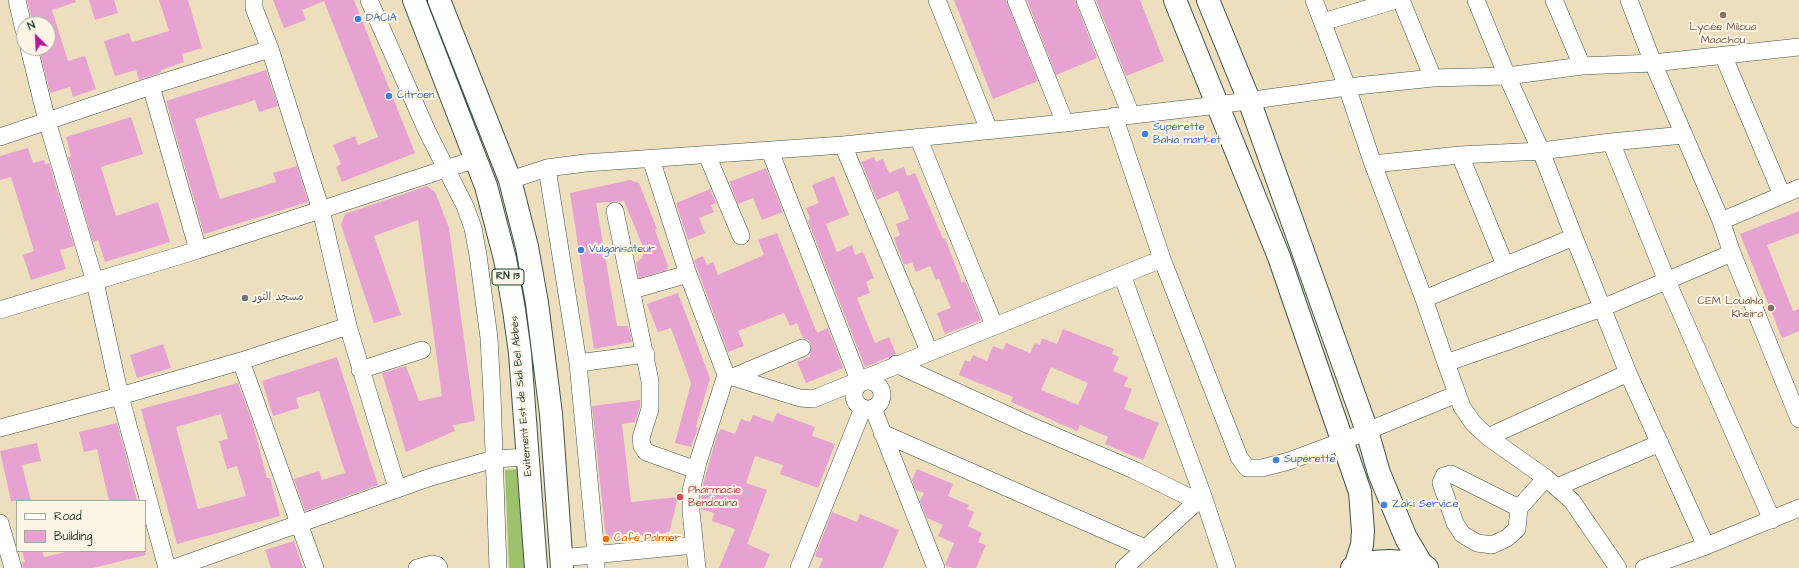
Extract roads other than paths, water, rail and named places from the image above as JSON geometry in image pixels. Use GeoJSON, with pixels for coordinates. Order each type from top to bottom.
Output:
{"type":"FeatureCollection","features":[{"type":"Feature","properties":{"kind":"main road","name":"Evitement Est de Sidi Bel Abbès"},"geometry":{"type":"LineString","coordinates":[[414,0],[476,159],[496,222],[514,310],[524,392],[527,457],[536,568]]}},
{"type":"Feature","properties":{"kind":"main road","name":"RN 13"},"geometry":{"type":"LineString","coordinates":[[439,0],[510,180],[527,248],[538,310],[551,414],[562,563]]}},
{"type":"Feature","properties":{"kind":"main road"},"geometry":{"type":"LineString","coordinates":[[1175,0],[1279,258],[1360,492],[1362,511],[1362,545],[1354,567]]}},
{"type":"Feature","properties":{"kind":"main road"},"geometry":{"type":"LineString","coordinates":[[1208,0],[1249,100],[1367,431],[1380,473],[1406,538],[1424,565]]}},
{"type":"Feature","properties":{"kind":"main road"},"geometry":{"type":"LineString","coordinates":[[1354,567],[1372,562],[1424,565]]}},
{"type":"Feature","properties":{"kind":"street"},"geometry":{"type":"LineString","coordinates":[[17,0],[21,16]]}},
{"type":"Feature","properties":{"kind":"street"},"geometry":{"type":"LineString","coordinates":[[254,0],[254,8],[270,49],[321,210],[348,326],[360,370],[397,488]]}},
{"type":"Feature","properties":{"kind":"street"},"geometry":{"type":"LineString","coordinates":[[369,0],[446,170],[465,206],[473,228],[489,338],[498,568]]}},
{"type":"Feature","properties":{"kind":"street"},"geometry":{"type":"LineString","coordinates":[[938,0],[989,130]]}},
{"type":"Feature","properties":{"kind":"street"},"geometry":{"type":"LineString","coordinates":[[1016,0],[1065,123]]}},
{"type":"Feature","properties":{"kind":"street"},"geometry":{"type":"LineString","coordinates":[[1085,0],[1131,115]]}},
{"type":"Feature","properties":{"kind":"street"},"geometry":{"type":"LineString","coordinates":[[1314,0],[1347,87],[1373,164],[1424,299],[1462,407],[1473,423],[1488,437],[1552,482],[1572,501],[1618,568]]}},
{"type":"Feature","properties":{"kind":"street"},"geometry":{"type":"LineString","coordinates":[[1323,22],[1396,0]]}},
{"type":"Feature","properties":{"kind":"street"},"geometry":{"type":"LineString","coordinates":[[1401,0],[1433,78]]}},
{"type":"Feature","properties":{"kind":"street"},"geometry":{"type":"LineString","coordinates":[[1476,0],[1507,76],[1542,151],[1574,237],[1628,373],[1706,546]]}},
{"type":"Feature","properties":{"kind":"street"},"geometry":{"type":"LineString","coordinates":[[1554,0],[1582,66]]}},
{"type":"Feature","properties":{"kind":"street"},"geometry":{"type":"LineString","coordinates":[[1630,0],[1653,63],[1721,221],[1732,254],[1795,400],[1799,419]]}},
{"type":"Feature","properties":{"kind":"street"},"geometry":{"type":"LineString","coordinates":[[0,137],[151,86],[270,49]]}},
{"type":"Feature","properties":{"kind":"street"},"geometry":{"type":"LineString","coordinates":[[510,180],[547,168],[620,160],[707,156],[843,145],[1065,123],[1114,116],[1218,105],[1347,87],[1433,78],[1507,76],[1582,66],[1653,63],[1723,55],[1797,51]]}},
{"type":"Feature","properties":{"kind":"street"},"geometry":{"type":"LineString","coordinates":[[1723,55],[1782,195]]}},
{"type":"Feature","properties":{"kind":"street"},"geometry":{"type":"LineString","coordinates":[[31,56],[47,121],[95,282],[120,396],[167,568]]}},
{"type":"Feature","properties":{"kind":"street"},"geometry":{"type":"LineString","coordinates":[[151,86],[198,250]]}},
{"type":"Feature","properties":{"kind":"street"},"geometry":{"type":"LineString","coordinates":[[1114,116],[1162,259],[1239,457],[1247,468],[1262,468],[1289,461],[1343,441],[1457,394]]}},
{"type":"Feature","properties":{"kind":"street"},"geometry":{"type":"LineString","coordinates":[[1373,164],[1460,155],[1542,151],[1610,142],[1684,135]]}},
{"type":"Feature","properties":{"kind":"street"},"geometry":{"type":"LineString","coordinates":[[918,137],[994,325]]}},
{"type":"Feature","properties":{"kind":"street"},"geometry":{"type":"LineString","coordinates":[[1610,142],[1667,281],[1772,520]]}},
{"type":"Feature","properties":{"kind":"street"},"geometry":{"type":"LineString","coordinates":[[843,145],[929,351]]}},
{"type":"Feature","properties":{"kind":"street"},"geometry":{"type":"LineString","coordinates":[[770,151],[860,381],[854,396],[855,401],[868,408],[882,433],[936,568]]}},
{"type":"Feature","properties":{"kind":"street"},"geometry":{"type":"LineString","coordinates":[[1460,155],[1505,264]]}},
{"type":"Feature","properties":{"kind":"street"},"geometry":{"type":"LineString","coordinates":[[707,156],[741,236]]}},
{"type":"Feature","properties":{"kind":"street"},"geometry":{"type":"LineString","coordinates":[[0,310],[198,250],[476,159]]}},
{"type":"Feature","properties":{"kind":"street"},"geometry":{"type":"LineString","coordinates":[[651,159],[688,274],[730,376],[696,470],[691,491],[694,545],[697,568]]}},
{"type":"Feature","properties":{"kind":"street"},"geometry":{"type":"LineString","coordinates":[[547,168],[565,273],[578,363],[596,561]]}},
{"type":"Feature","properties":{"kind":"street"},"geometry":{"type":"LineString","coordinates":[[1721,221],[1799,188]]}},
{"type":"Feature","properties":{"kind":"street"},"geometry":{"type":"LineString","coordinates":[[615,211],[646,354],[650,381],[650,409],[641,438],[642,446],[646,452],[696,470]]}},
{"type":"Feature","properties":{"kind":"street"},"geometry":{"type":"LineString","coordinates":[[1424,299],[1505,264],[1574,237]]}},
{"type":"Feature","properties":{"kind":"street"},"geometry":{"type":"LineString","coordinates":[[1446,363],[1602,308],[1732,254]]}},
{"type":"Feature","properties":{"kind":"street"},"geometry":{"type":"LineString","coordinates":[[730,376],[806,399],[818,397],[860,381],[896,364],[1162,259]]}},
{"type":"Feature","properties":{"kind":"street"},"geometry":{"type":"LineString","coordinates":[[632,290],[688,274]]}},
{"type":"Feature","properties":{"kind":"street"},"geometry":{"type":"LineString","coordinates":[[1122,275],[1200,498],[1227,568]]}},
{"type":"Feature","properties":{"kind":"street"},"geometry":{"type":"LineString","coordinates":[[0,428],[120,396],[241,361],[348,326]]}},
{"type":"Feature","properties":{"kind":"street"},"geometry":{"type":"LineString","coordinates":[[730,376],[802,348]]}},
{"type":"Feature","properties":{"kind":"street"},"geometry":{"type":"LineString","coordinates":[[360,370],[422,350]]}},
{"type":"Feature","properties":{"kind":"street"},"geometry":{"type":"LineString","coordinates":[[578,363],[646,354]]}},
{"type":"Feature","properties":{"kind":"street"},"geometry":{"type":"LineString","coordinates":[[241,361],[315,568]]}},
{"type":"Feature","properties":{"kind":"street"},"geometry":{"type":"LineString","coordinates":[[896,364],[1029,425],[1200,498]]}},
{"type":"Feature","properties":{"kind":"street"},"geometry":{"type":"LineString","coordinates":[[1488,437],[1628,373]]}},
{"type":"Feature","properties":{"kind":"street"},"geometry":{"type":"LineString","coordinates":[[799,568],[868,408],[880,402],[882,398],[880,389],[874,382],[860,381]]}},
{"type":"Feature","properties":{"kind":"street"},"geometry":{"type":"LineString","coordinates":[[882,433],[1145,548]]}},
{"type":"Feature","properties":{"kind":"street"},"geometry":{"type":"LineString","coordinates":[[1519,508],[1451,474],[1444,476],[1441,483],[1455,523],[1462,534],[1477,544],[1492,545],[1507,538],[1517,529],[1519,508],[1552,482],[1660,443]]}},
{"type":"Feature","properties":{"kind":"street"},"geometry":{"type":"LineString","coordinates":[[174,568],[397,488],[494,459],[527,457]]}},
{"type":"Feature","properties":{"kind":"street"},"geometry":{"type":"LineString","coordinates":[[1124,568],[1200,498]]}},
{"type":"Feature","properties":{"kind":"street"},"geometry":{"type":"LineString","coordinates":[[1644,568],[1668,564],[1706,546],[1799,508]]}},
{"type":"Feature","properties":{"kind":"street"},"geometry":{"type":"LineString","coordinates":[[0,526],[13,568]]}},
{"type":"Feature","properties":{"kind":"street"},"geometry":{"type":"LineString","coordinates":[[562,563],[596,561],[694,545]]}},
{"type":"Feature","properties":{"kind":"street"},"geometry":{"type":"LineString","coordinates":[[417,568],[432,564],[437,565],[439,568]]}},
{"type":"Feature","properties":{"kind":"place","name":"Lycée Miloua Maachou"},"geometry":{"type":"Point","coordinates":[1723,15]}},
{"type":"Feature","properties":{"kind":"place","name":"DACIA"},"geometry":{"type":"Point","coordinates":[358,19]}},
{"type":"Feature","properties":{"kind":"place","name":"Citroen"},"geometry":{"type":"Point","coordinates":[389,96]}},
{"type":"Feature","properties":{"kind":"place","name":"Supérette Bahia market"},"geometry":{"type":"Point","coordinates":[1145,134]}},
{"type":"Feature","properties":{"kind":"place","name":"Vulganisateur"},"geometry":{"type":"Point","coordinates":[581,250]}},
{"type":"Feature","properties":{"kind":"place","name":"مسجد النور"},"geometry":{"type":"Point","coordinates":[245,298]}},
{"type":"Feature","properties":{"kind":"place","name":"CEM Louahla Kheira"},"geometry":{"type":"Point","coordinates":[1771,308]}},
{"type":"Feature","properties":{"kind":"place","name":"Supérette"},"geometry":{"type":"Point","coordinates":[1276,460]}},
{"type":"Feature","properties":{"kind":"place","name":"Pharmacie Bendouina"},"geometry":{"type":"Point","coordinates":[680,497]}},
{"type":"Feature","properties":{"kind":"place","name":"Zaki Service"},"geometry":{"type":"Point","coordinates":[1384,505]}},
{"type":"Feature","properties":{"kind":"place","name":"Café Palmier"},"geometry":{"type":"Point","coordinates":[606,539]}}]}
